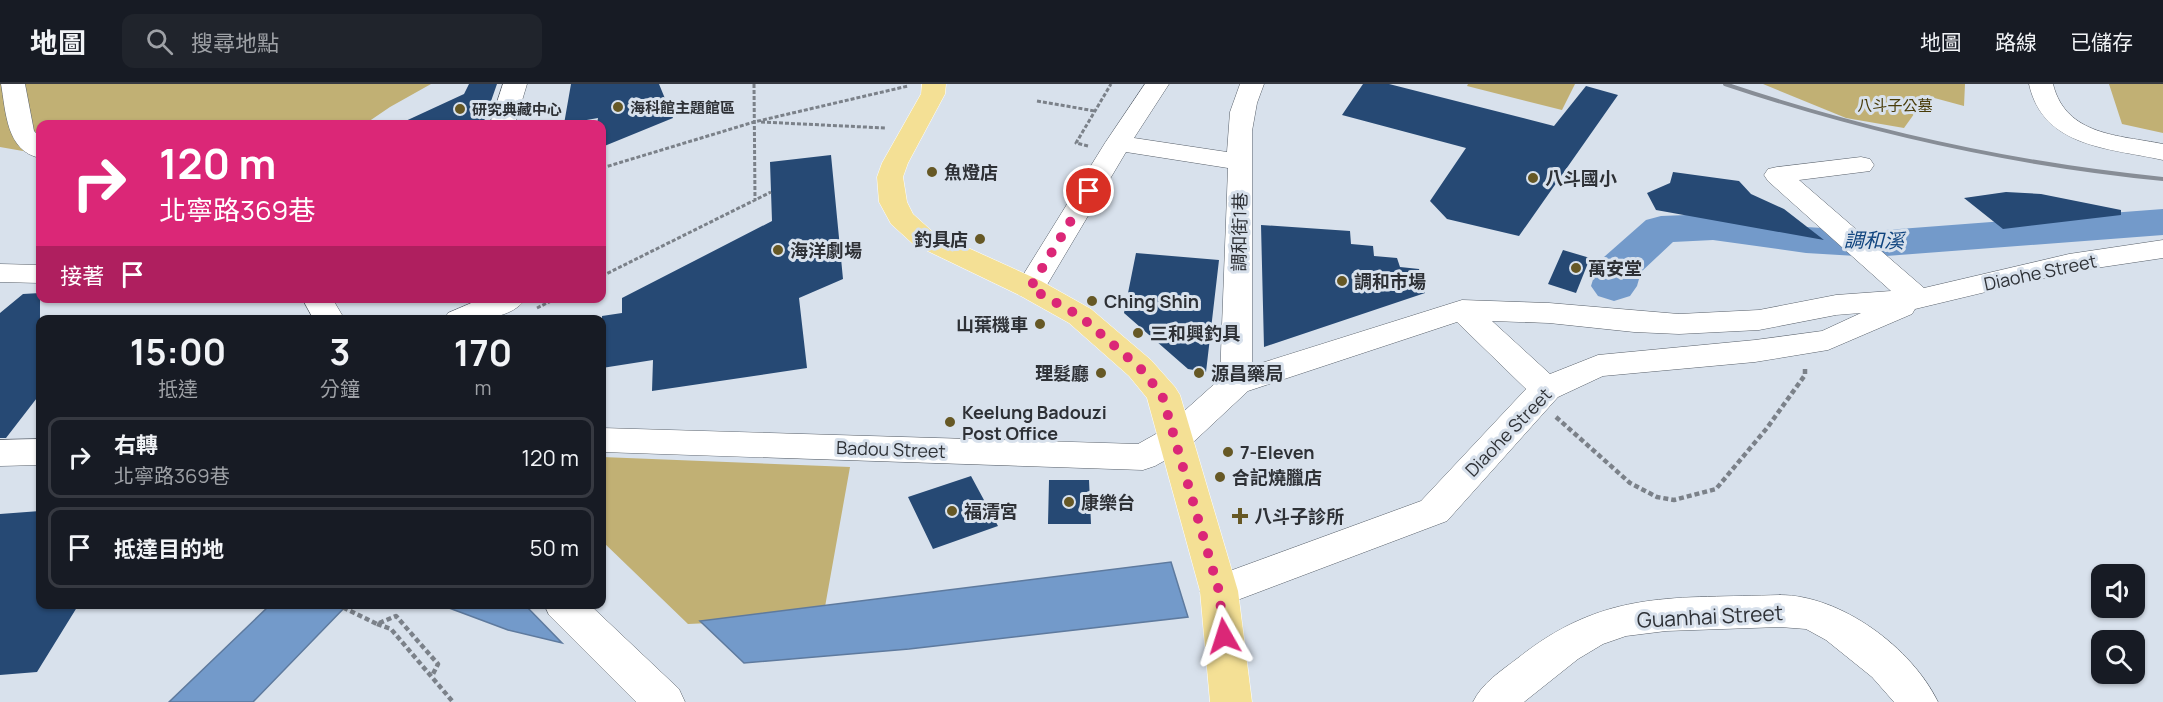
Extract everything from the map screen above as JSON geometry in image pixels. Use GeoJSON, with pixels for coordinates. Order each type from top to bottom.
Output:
{"type":"FeatureCollection","features":[{"type":"Feature","properties":{"kind":"main road"},"geometry":{"type":"LineString","coordinates":[[934,84],[933,93],[895,163],[890,177],[893,202],[901,218],[923,237],[1030,288],[1080,316],[1140,368],[1162,395],[1219,591],[1231,702]]}},
{"type":"Feature","properties":{"kind":"street"},"geometry":{"type":"LineString","coordinates":[[13,84],[22,134],[36,146]]}},
{"type":"Feature","properties":{"kind":"street"},"geometry":{"type":"LineString","coordinates":[[504,120],[515,84]]}},
{"type":"Feature","properties":{"kind":"street"},"geometry":{"type":"LineString","coordinates":[[1030,288],[1115,148],[1157,84]]}},
{"type":"Feature","properties":{"kind":"street","name":"調和街1巷"},"geometry":{"type":"LineString","coordinates":[[1236,383],[1241,162],[1239,134],[1242,104],[1252,84]]}},
{"type":"Feature","properties":{"kind":"street"},"geometry":{"type":"LineString","coordinates":[[2041,84],[2052,112],[2071,128],[2084,134],[2163,152]]}},
{"type":"Feature","properties":{"kind":"street"},"geometry":{"type":"LineString","coordinates":[[1115,148],[1241,162]]}},
{"type":"Feature","properties":{"kind":"street"},"geometry":{"type":"LineString","coordinates":[[1861,165],[1777,175],[1918,299]]}},
{"type":"Feature","properties":{"kind":"street","name":"Diaohe Street"},"geometry":{"type":"LineString","coordinates":[[1175,439],[1236,383],[1462,310],[1549,312],[1634,322],[1679,324],[1759,320],[1836,305],[1918,299],[2069,263],[2163,249]]}},
{"type":"Feature","properties":{"kind":"street","name":"Diaohe Street"},"geometry":{"type":"LineString","coordinates":[[1219,591],[1434,511],[1540,394],[1598,366],[1755,351],[1828,340],[1918,299]]}},
{"type":"Feature","properties":{"kind":"street"},"geometry":{"type":"LineString","coordinates":[[471,315],[500,303]]}},
{"type":"Feature","properties":{"kind":"street"},"geometry":{"type":"LineString","coordinates":[[1462,310],[1540,394]]}},
{"type":"Feature","properties":{"kind":"street","name":"Badou Street"},"geometry":{"type":"LineString","coordinates":[[606,440],[1143,457],[1175,439]]}},
{"type":"Feature","properties":{"kind":"street"},"geometry":{"type":"LineString","coordinates":[[0,453],[36,452]]}},
{"type":"Feature","properties":{"kind":"street"},"geometry":{"type":"LineString","coordinates":[[568,609],[664,702]]}},
{"type":"Feature","properties":{"kind":"street","name":"Guanhai Street"},"geometry":{"type":"LineString","coordinates":[[1494,702],[1565,645],[1591,631],[1620,622],[1654,616],[1786,611],[1813,614],[1836,625],[1892,671],[1917,702]]}},
{"type":"Feature","properties":{"kind":"path"},"geometry":{"type":"LineString","coordinates":[[754,84],[755,200]]}},
{"type":"Feature","properties":{"kind":"path"},"geometry":{"type":"LineString","coordinates":[[606,167],[754,122],[915,84]]}},
{"type":"Feature","properties":{"kind":"path"},"geometry":{"type":"LineString","coordinates":[[1112,84],[1076,143],[1115,148]]}},
{"type":"Feature","properties":{"kind":"path"},"geometry":{"type":"LineString","coordinates":[[1036,101],[1095,111]]}},
{"type":"Feature","properties":{"kind":"path"},"geometry":{"type":"LineString","coordinates":[[754,122],[913,129]]}},
{"type":"Feature","properties":{"kind":"path"},"geometry":{"type":"LineString","coordinates":[[606,274],[771,192]]}},
{"type":"Feature","properties":{"kind":"path"},"geometry":{"type":"LineString","coordinates":[[1540,394],[1630,483],[1657,497],[1674,500],[1716,489],[1767,428],[1805,375],[1807,343]]}},
{"type":"Feature","properties":{"kind":"path"},"geometry":{"type":"LineString","coordinates":[[346,609],[391,629],[453,702]]}},
{"type":"Feature","properties":{"kind":"path"},"geometry":{"type":"LineString","coordinates":[[376,624],[396,616],[438,664],[432,676]]}},
{"type":"Feature","properties":{"kind":"green space"},"geometry":{"type":"Polygon","coordinates":[[[0,84],[431,84],[371,120],[36,120],[36,153],[0,147],[0,84]]]}},
{"type":"Feature","properties":{"kind":"green space"},"geometry":{"type":"Polygon","coordinates":[[[1468,84],[1575,84],[1562,110],[1467,86],[1468,84]]]}},
{"type":"Feature","properties":{"kind":"green space","name":"八斗子公墓"},"geometry":{"type":"Polygon","coordinates":[[[1763,84],[1965,84],[1964,106],[1927,96],[1904,128],[1846,118],[1763,84]]]}},
{"type":"Feature","properties":{"kind":"green space"},"geometry":{"type":"Polygon","coordinates":[[[2109,84],[2163,84],[2163,133],[2122,124],[2109,84]]]}},
{"type":"Feature","properties":{"kind":"green space"},"geometry":{"type":"Polygon","coordinates":[[[606,457],[850,467],[823,618],[688,624],[606,545],[606,457]]]}},
{"type":"Feature","properties":{"kind":"water"},"geometry":{"type":"Polygon","coordinates":[[[1171,562],[1188,617],[909,649],[744,663],[700,621],[1171,562]]]}},
{"type":"Feature","properties":{"kind":"water"},"geometry":{"type":"Polygon","coordinates":[[[266,609],[343,609],[253,702],[169,702],[266,609]]]}},
{"type":"Feature","properties":{"kind":"water"},"geometry":{"type":"Polygon","coordinates":[[[452,609],[529,609],[562,643],[508,630],[452,609]]]}},
{"type":"Feature","properties":{"kind":"building","name":"研究典藏中心"},"geometry":{"type":"Polygon","coordinates":[[[469,84],[497,84],[484,120],[408,120],[464,94],[469,84]]]}},
{"type":"Feature","properties":{"kind":"building","name":"海科館主題館區"},"geometry":{"type":"Polygon","coordinates":[[[571,84],[659,84],[673,118],[606,145],[606,120],[598,120],[598,118],[565,120],[571,84]]]}},
{"type":"Feature","properties":{"kind":"building"},"geometry":{"type":"Polygon","coordinates":[[[1363,84],[1389,84],[1554,126],[1586,86],[1618,95],[1519,236],[1447,219],[1430,201],[1466,148],[1342,115],[1363,84]]]}},
{"type":"Feature","properties":{"kind":"building","name":"海洋劇場"},"geometry":{"type":"Polygon","coordinates":[[[831,155],[843,279],[799,298],[807,368],[652,391],[653,360],[606,367],[606,315],[622,313],[622,298],[772,221],[770,162],[831,155]]]}},
{"type":"Feature","properties":{"kind":"building"},"geometry":{"type":"Polygon","coordinates":[[[1673,172],[1739,181],[1751,194],[1784,209],[1824,240],[1656,210],[1647,193],[1670,183],[1673,172]]]}},
{"type":"Feature","properties":{"kind":"building"},"geometry":{"type":"Polygon","coordinates":[[[2006,192],[2041,194],[2121,210],[2121,215],[2003,229],[1964,198],[2006,192]]]}},
{"type":"Feature","properties":{"kind":"building","name":"調和市場"},"geometry":{"type":"Polygon","coordinates":[[[1261,225],[1350,231],[1351,244],[1373,246],[1374,256],[1397,258],[1400,267],[1419,269],[1425,293],[1264,347],[1261,225]]]}},
{"type":"Feature","properties":{"kind":"building","name":"萬安堂"},"geometry":{"type":"Polygon","coordinates":[[[1563,250],[1590,258],[1576,293],[1548,284],[1563,250]]]}},
{"type":"Feature","properties":{"kind":"building"},"geometry":{"type":"Polygon","coordinates":[[[1136,253],[1219,260],[1206,372],[1188,369],[1124,313],[1136,253]]]}},
{"type":"Feature","properties":{"kind":"building"},"geometry":{"type":"Polygon","coordinates":[[[36,293],[36,303],[40,303],[40,315],[36,315],[36,399],[6,438],[0,438],[0,313],[23,294],[36,293]]]}},
{"type":"Feature","properties":{"kind":"building","name":"福清宮"},"geometry":{"type":"Polygon","coordinates":[[[971,476],[998,526],[933,549],[908,497],[971,476]]]}},
{"type":"Feature","properties":{"kind":"building","name":"康樂台"},"geometry":{"type":"Polygon","coordinates":[[[1049,480],[1089,480],[1091,524],[1048,524],[1049,480]]]}},
{"type":"Feature","properties":{"kind":"building"},"geometry":{"type":"Polygon","coordinates":[[[36,511],[36,609],[76,609],[37,672],[0,675],[0,514],[36,511]]]}},
{"type":"Feature","properties":{"kind":"waterway","name":"調和溪"},"geometry":{"type":"LineString","coordinates":[[1614,286],[1620,267],[1661,229],[1713,227],[1806,240],[1873,244],[2163,222]]}},
{"type":"Feature","properties":{"kind":"railway"},"geometry":{"type":"LineString","coordinates":[[1725,84],[1833,117],[1941,144],[2051,165],[2163,179]]}},
{"type":"Feature","properties":{"kind":"place","name":"海科館主題館區"},"geometry":{"type":"Point","coordinates":[618,107]}},
{"type":"Feature","properties":{"kind":"place","name":"研究典藏中心"},"geometry":{"type":"Point","coordinates":[460,109]}},
{"type":"Feature","properties":{"kind":"place","name":"魚燈店"},"geometry":{"type":"Point","coordinates":[932,172]}},
{"type":"Feature","properties":{"kind":"place","name":"八斗國小"},"geometry":{"type":"Point","coordinates":[1533,178]}},
{"type":"Feature","properties":{"kind":"place","name":"釣具店"},"geometry":{"type":"Point","coordinates":[980,239]}},
{"type":"Feature","properties":{"kind":"place","name":"海洋劇場"},"geometry":{"type":"Point","coordinates":[778,250]}},
{"type":"Feature","properties":{"kind":"place","name":"萬安堂"},"geometry":{"type":"Point","coordinates":[1576,268]}},
{"type":"Feature","properties":{"kind":"place","name":"調和市場"},"geometry":{"type":"Point","coordinates":[1342,281]}},
{"type":"Feature","properties":{"kind":"place","name":"Ching Shin"},"geometry":{"type":"Point","coordinates":[1092,301]}},
{"type":"Feature","properties":{"kind":"place","name":"山葉機車"},"geometry":{"type":"Point","coordinates":[1040,324]}},
{"type":"Feature","properties":{"kind":"place","name":"三和興釣具"},"geometry":{"type":"Point","coordinates":[1138,333]}},
{"type":"Feature","properties":{"kind":"place","name":"理髮廳"},"geometry":{"type":"Point","coordinates":[1101,373]}},
{"type":"Feature","properties":{"kind":"place","name":"源昌藥局"},"geometry":{"type":"Point","coordinates":[1199,373]}},
{"type":"Feature","properties":{"kind":"place","name":"Keelung Badouzi Post Office"},"geometry":{"type":"Point","coordinates":[950,422]}},
{"type":"Feature","properties":{"kind":"place","name":"7-Eleven"},"geometry":{"type":"Point","coordinates":[1228,452]}},
{"type":"Feature","properties":{"kind":"place","name":"合記燒臘店"},"geometry":{"type":"Point","coordinates":[1220,477]}},
{"type":"Feature","properties":{"kind":"place","name":"康樂台"},"geometry":{"type":"Point","coordinates":[1069,502]}},
{"type":"Feature","properties":{"kind":"place","name":"福清宮"},"geometry":{"type":"Point","coordinates":[952,511]}},
{"type":"Feature","properties":{"kind":"place","name":"八斗子診所"},"geometry":{"type":"Point","coordinates":[1240,516]}},
{"type":"Feature","properties":{"kind":"route"},"geometry":{"type":"LineString","coordinates":[[1089,191],[1030,288],[1080,316],[1140,368],[1162,395],[1219,591],[1224,636]]}}]}
